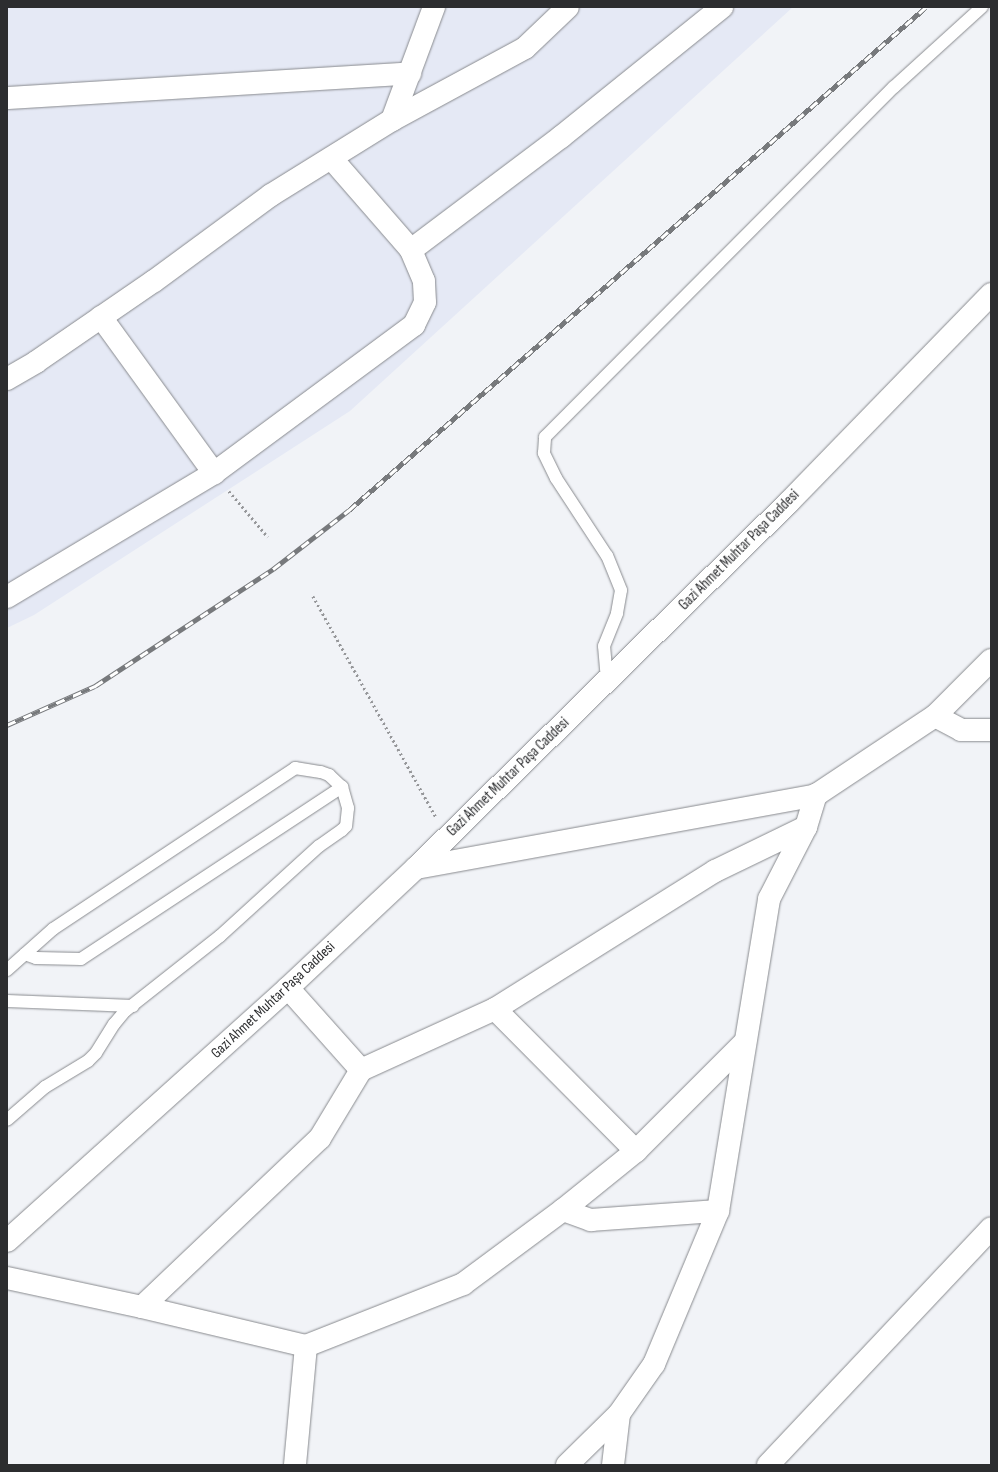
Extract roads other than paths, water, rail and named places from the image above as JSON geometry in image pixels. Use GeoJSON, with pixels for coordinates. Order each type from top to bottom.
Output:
{"type":"FeatureCollection","features":[{"type":"Feature","properties":{"kind":"street"},"geometry":{"type":"LineString","coordinates":[[392,120],[434,7]]}},
{"type":"Feature","properties":{"kind":"street"},"geometry":{"type":"LineString","coordinates":[[7,379],[101,318],[271,194],[332,159],[392,120],[525,48],[568,7]]}},
{"type":"Feature","properties":{"kind":"street"},"geometry":{"type":"LineString","coordinates":[[411,250],[561,136],[722,7]]}},
{"type":"Feature","properties":{"kind":"street"},"geometry":{"type":"LineString","coordinates":[[7,98],[410,73]]}},
{"type":"Feature","properties":{"kind":"street"},"geometry":{"type":"LineString","coordinates":[[7,597],[214,473],[414,325],[425,302],[424,281],[411,250],[332,159]]}},
{"type":"Feature","properties":{"kind":"street","name":"Gazi Ahmet Muhtar Paşa Caddesi"},"geometry":{"type":"LineString","coordinates":[[7,1241],[288,988],[416,868],[789,502],[991,294]]}},
{"type":"Feature","properties":{"kind":"street"},"geometry":{"type":"LineString","coordinates":[[101,318],[214,473]]}},
{"type":"Feature","properties":{"kind":"street"},"geometry":{"type":"LineString","coordinates":[[416,868],[816,795],[935,716],[991,660]]}},
{"type":"Feature","properties":{"kind":"street"},"geometry":{"type":"LineString","coordinates":[[935,716],[961,730],[991,730]]}},
{"type":"Feature","properties":{"kind":"street"},"geometry":{"type":"LineString","coordinates":[[567,1465],[620,1414],[654,1364],[718,1211],[744,1043],[769,899],[806,827],[816,795]]}},
{"type":"Feature","properties":{"kind":"street"},"geometry":{"type":"LineString","coordinates":[[142,1307],[320,1138],[361,1070],[495,1009],[715,871],[806,827]]}},
{"type":"Feature","properties":{"kind":"street"},"geometry":{"type":"LineString","coordinates":[[288,988],[361,1070]]}},
{"type":"Feature","properties":{"kind":"street"},"geometry":{"type":"LineString","coordinates":[[495,1009],[636,1151]]}},
{"type":"Feature","properties":{"kind":"street"},"geometry":{"type":"LineString","coordinates":[[7,1278],[142,1307],[306,1346],[463,1284],[563,1210],[636,1151],[744,1043]]}},
{"type":"Feature","properties":{"kind":"street"},"geometry":{"type":"LineString","coordinates":[[563,1210],[591,1220],[718,1211]]}},
{"type":"Feature","properties":{"kind":"street"},"geometry":{"type":"LineString","coordinates":[[768,1465],[991,1228]]}},
{"type":"Feature","properties":{"kind":"street"},"geometry":{"type":"LineString","coordinates":[[295,1465],[306,1346]]}},
{"type":"Feature","properties":{"kind":"street"},"geometry":{"type":"LineString","coordinates":[[614,1465],[620,1414]]}},
{"type":"Feature","properties":{"kind":"lane"},"geometry":{"type":"LineString","coordinates":[[607,680],[604,646],[617,613],[621,590],[607,556],[556,478],[544,453],[545,437],[894,86],[982,7]]}},
{"type":"Feature","properties":{"kind":"lane"},"geometry":{"type":"LineString","coordinates":[[7,970],[53,929],[295,768],[321,772],[329,775],[342,786],[348,808],[346,826],[342,830],[319,846],[220,936],[133,1006],[114,1024],[96,1053],[79,1067],[44,1087],[7,1120]]}},
{"type":"Feature","properties":{"kind":"lane"},"geometry":{"type":"LineString","coordinates":[[25,954],[36,958],[80,959],[342,786]]}},
{"type":"Feature","properties":{"kind":"lane"},"geometry":{"type":"LineString","coordinates":[[7,1001],[133,1006]]}},
{"type":"Feature","properties":{"kind":"railway"},"geometry":{"type":"LineString","coordinates":[[7,725],[95,686],[273,569],[349,510],[926,7]]}}]}
